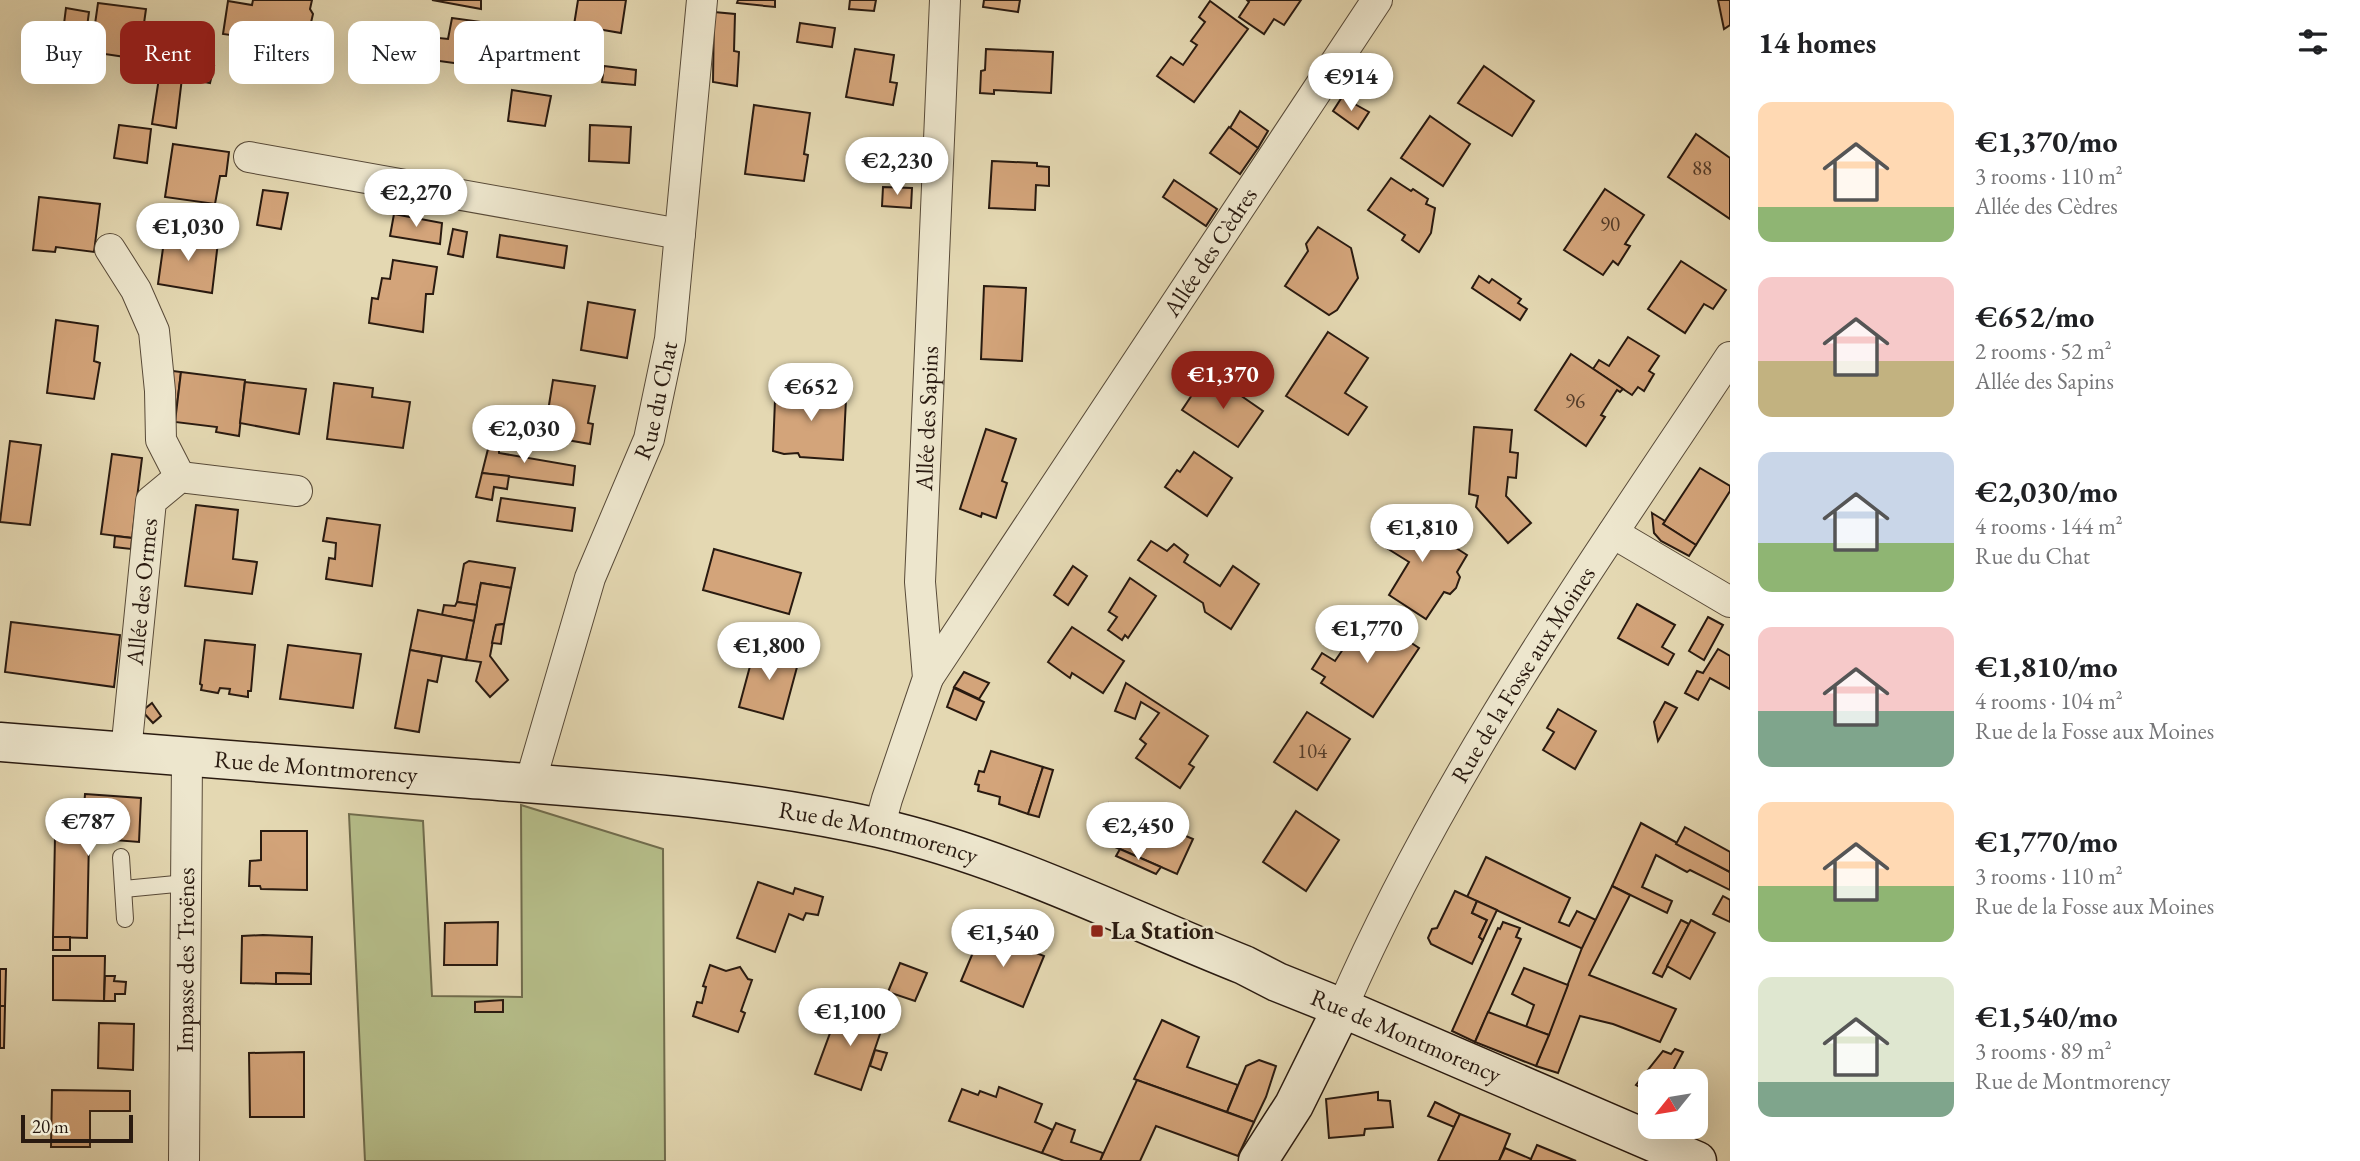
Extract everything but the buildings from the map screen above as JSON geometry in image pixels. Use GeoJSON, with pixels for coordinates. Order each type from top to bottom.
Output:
{"type":"FeatureCollection","features":[{"type":"Feature","properties":{"kind":"street","name":"Rue du Chat"},"geometry":{"type":"LineString","coordinates":[[530,783],[590,578],[649,439],[670,339],[702,0]]}},
{"type":"Feature","properties":{"kind":"street","name":"Allée des Sapins"},"geometry":{"type":"LineString","coordinates":[[879,828],[928,678],[920,582],[945,0]]}},
{"type":"Feature","properties":{"kind":"street","name":"Allée des Cèdres"},"geometry":{"type":"LineString","coordinates":[[928,678],[1377,0]]}},
{"type":"Feature","properties":{"kind":"street"},"geometry":{"type":"LineString","coordinates":[[249,157],[680,234]]}},
{"type":"Feature","properties":{"kind":"street"},"geometry":{"type":"LineString","coordinates":[[110,249],[136,290],[154,331],[162,440],[180,477],[297,491]]}},
{"type":"Feature","properties":{"kind":"street","name":"Rue de la Fosse aux Moines"},"geometry":{"type":"LineString","coordinates":[[1342,1007],[1376,935],[1467,761],[1730,357]]}},
{"type":"Feature","properties":{"kind":"street","name":"Allée des Ormes"},"geometry":{"type":"LineString","coordinates":[[126,752],[151,500],[180,477]]}},
{"type":"Feature","properties":{"kind":"street"},"geometry":{"type":"LineString","coordinates":[[1614,533],[1730,602]]}},
{"type":"Feature","properties":{"kind":"street","name":"Rue de Montmorency"},"geometry":{"type":"LineString","coordinates":[[0,742],[628,792],[793,811],[879,828],[993,861],[1244,965],[1277,982],[1342,1007],[1697,1161]]}},
{"type":"Feature","properties":{"kind":"street","name":"Impasse des Troënes"},"geometry":{"type":"LineString","coordinates":[[184,1161],[187,757]]}},
{"type":"Feature","properties":{"kind":"street"},"geometry":{"type":"LineString","coordinates":[[1258,1161],[1294,1105],[1342,1007]]}},
{"type":"Feature","properties":{"kind":"lane"},"geometry":{"type":"LineString","coordinates":[[121,856],[125,919]]}},
{"type":"Feature","properties":{"kind":"lane"},"geometry":{"type":"LineString","coordinates":[[124,890],[186,883]]}},
{"type":"Feature","properties":{"kind":"green space"},"geometry":{"type":"Polygon","coordinates":[[[521,805],[663,849],[665,1161],[365,1161],[349,814],[423,821],[432,996],[522,997],[521,805]]]}},
{"type":"Feature","properties":{"kind":"place","name":"La Station"},"geometry":{"type":"Point","coordinates":[1097,931]}}]}
